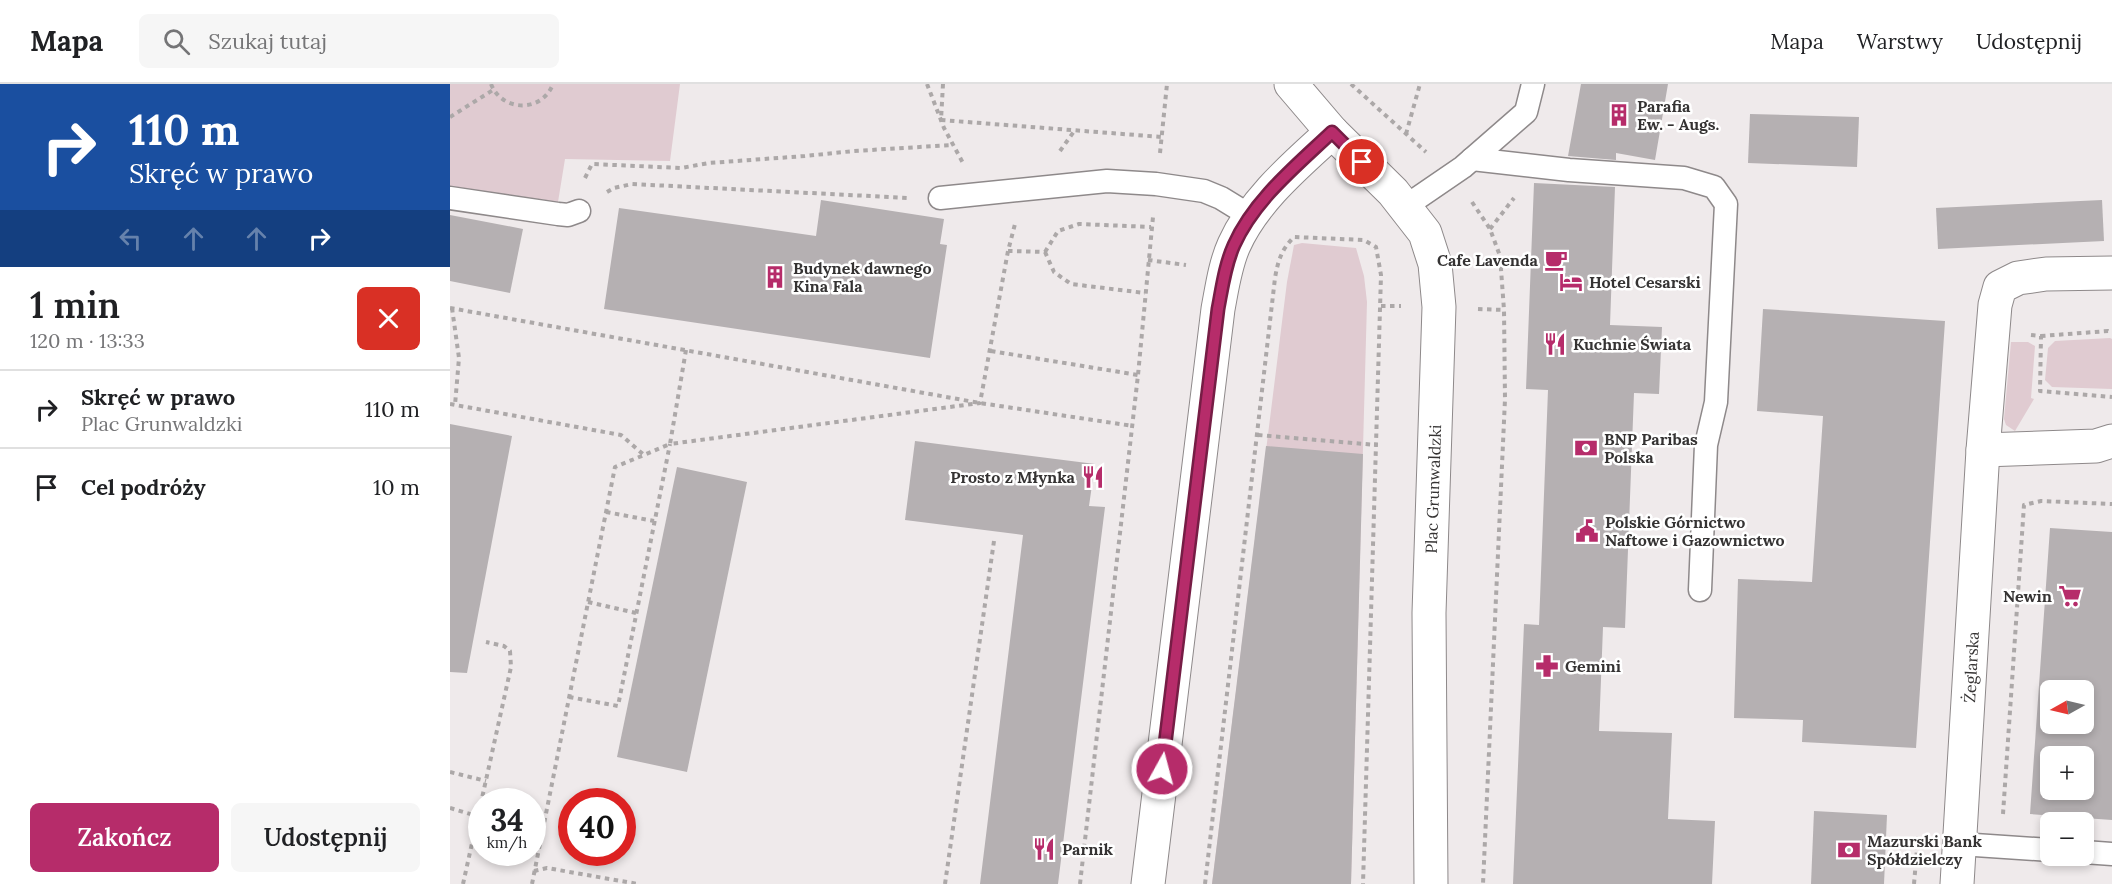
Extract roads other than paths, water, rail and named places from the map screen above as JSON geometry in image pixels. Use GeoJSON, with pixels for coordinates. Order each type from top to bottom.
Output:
{"type":"FeatureCollection","features":[{"type":"Feature","properties":{"kind":"street","name":"Plac Grunwaldzki"},"geometry":{"type":"LineString","coordinates":[[1291,84],[1332,132],[1406,206],[1425,233],[1437,273],[1439,307],[1429,613],[1431,884]]}},
{"type":"Feature","properties":{"kind":"street"},"geometry":{"type":"LineString","coordinates":[[1148,884],[1218,309],[1226,271],[1234,245],[1252,217],[1278,184],[1332,132]]}},
{"type":"Feature","properties":{"kind":"street","name":"Żeglarska"},"geometry":{"type":"LineString","coordinates":[[1957,884],[1983,450],[1995,305],[2000,287],[2018,278],[2046,274],[2112,273]]}},
{"type":"Feature","properties":{"kind":"street"},"geometry":{"type":"LineString","coordinates":[[1983,450],[2096,446],[2112,441]]}},
{"type":"Feature","properties":{"kind":"lane"},"geometry":{"type":"LineString","coordinates":[[1406,206],[1450,177],[1526,112],[1533,84]]}},
{"type":"Feature","properties":{"kind":"lane"},"geometry":{"type":"LineString","coordinates":[[1472,159],[1569,170],[1684,178],[1714,187],[1726,204],[1716,402],[1706,445],[1700,590]]}},
{"type":"Feature","properties":{"kind":"lane"},"geometry":{"type":"LineString","coordinates":[[940,198],[1107,181],[1204,190],[1252,217]]}},
{"type":"Feature","properties":{"kind":"lane"},"geometry":{"type":"LineString","coordinates":[[450,198],[568,215],[579,211]]}},
{"type":"Feature","properties":{"kind":"lane"},"geometry":{"type":"LineString","coordinates":[[1960,844],[2040,849]]}},
{"type":"Feature","properties":{"kind":"lane"},"geometry":{"type":"LineString","coordinates":[[2094,853],[2112,854]]}},
{"type":"Feature","properties":{"kind":"place","name":"Parafia Ew. - Augs."},"geometry":{"type":"Point","coordinates":[1619,115]}},
{"type":"Feature","properties":{"kind":"place","name":"Cafe Lavenda"},"geometry":{"type":"Point","coordinates":[1556,260]}},
{"type":"Feature","properties":{"kind":"place","name":"Budynek dawnego Kina Fala"},"geometry":{"type":"Point","coordinates":[775,277]}},
{"type":"Feature","properties":{"kind":"place","name":"Hotel Cesarski"},"geometry":{"type":"Point","coordinates":[1571,282]}},
{"type":"Feature","properties":{"kind":"place","name":"Kuchnie Świata"},"geometry":{"type":"Point","coordinates":[1555,344]}},
{"type":"Feature","properties":{"kind":"place","name":"BNP Paribas Polska"},"geometry":{"type":"Point","coordinates":[1586,448]}},
{"type":"Feature","properties":{"kind":"place","name":"Prosto z Młynka"},"geometry":{"type":"Point","coordinates":[1093,477]}},
{"type":"Feature","properties":{"kind":"place","name":"Polskie Górnictwo Naftowe i Gazownictwo"},"geometry":{"type":"Point","coordinates":[1587,531]}},
{"type":"Feature","properties":{"kind":"place","name":"Newin"},"geometry":{"type":"Point","coordinates":[2070,596]}},
{"type":"Feature","properties":{"kind":"place","name":"Gemini"},"geometry":{"type":"Point","coordinates":[1547,666]}},
{"type":"Feature","properties":{"kind":"place","name":"Parnik"},"geometry":{"type":"Point","coordinates":[1044,849]}},
{"type":"Feature","properties":{"kind":"place","name":"Mazurski Bank Spółdzielczy"},"geometry":{"type":"Point","coordinates":[1849,850]}}]}
